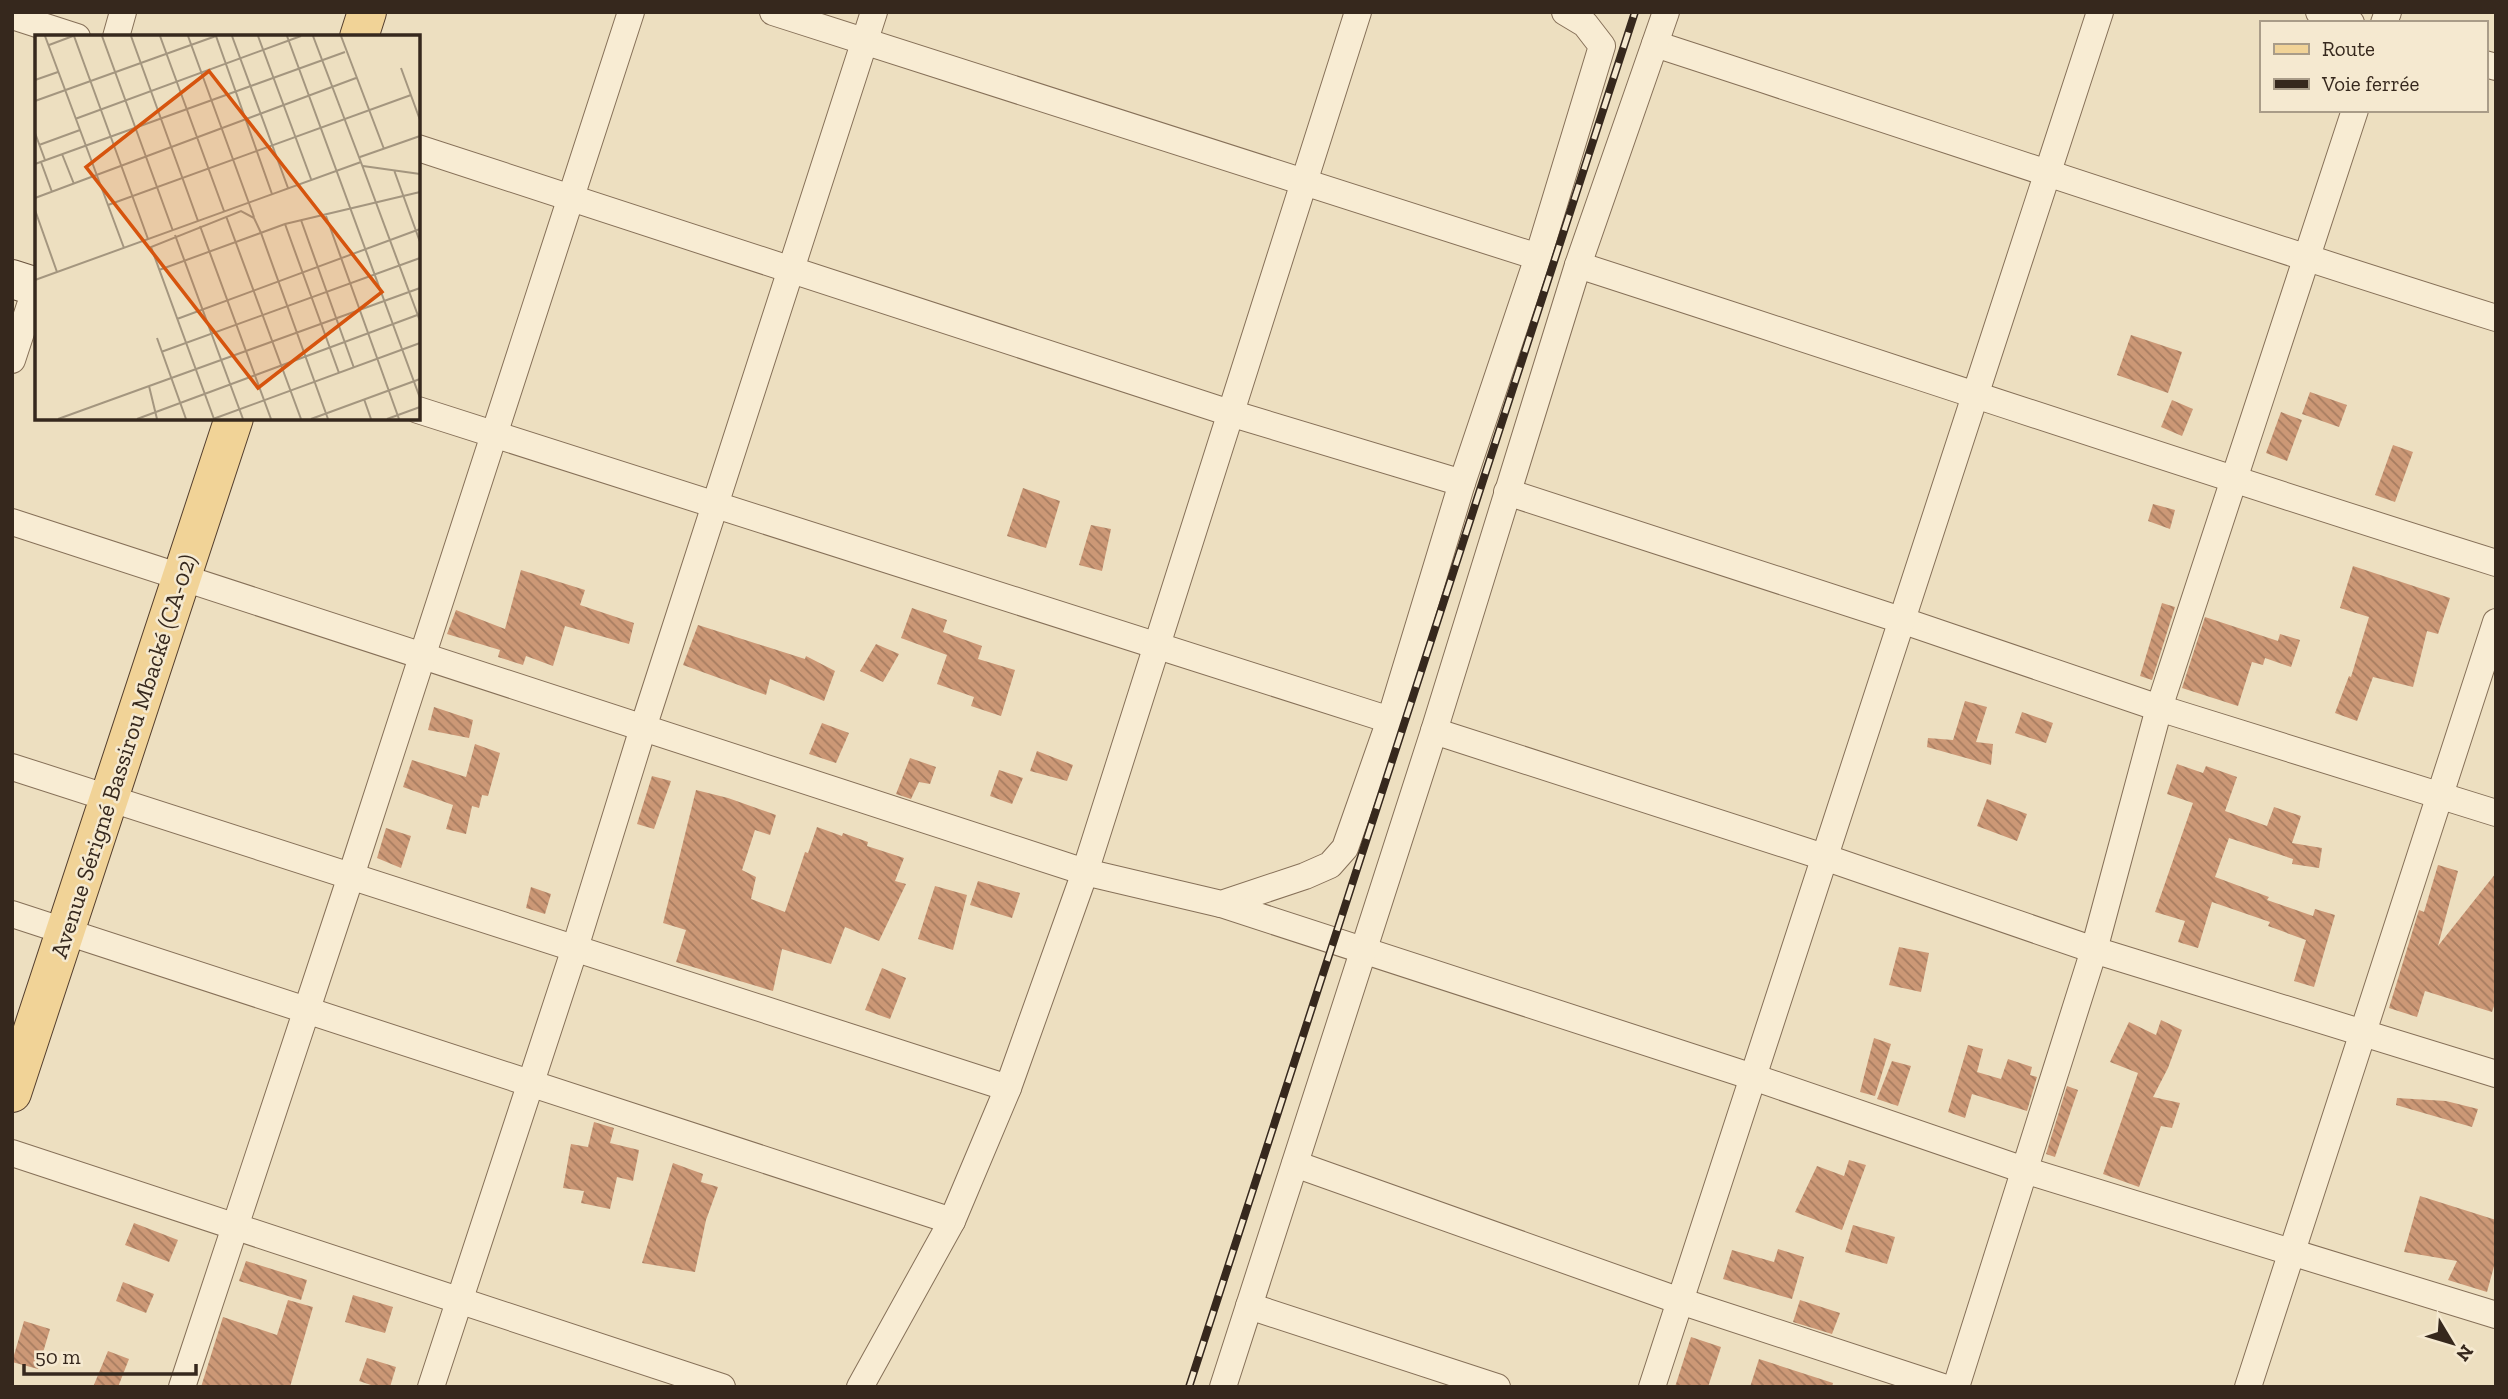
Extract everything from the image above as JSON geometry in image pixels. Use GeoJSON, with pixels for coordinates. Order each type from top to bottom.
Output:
{"type":"FeatureCollection","features":[{"type":"Feature","properties":{"kind":"main road"},"geometry":{"type":"LineString","coordinates":[[360,35],[367,12]]}},
{"type":"Feature","properties":{"kind":"main road","name":"Avenue Sérigné Bassirou Mbacké (CA-02)"},"geometry":{"type":"LineString","coordinates":[[12,1093],[233,420]]}},
{"type":"Feature","properties":{"kind":"street"},"geometry":{"type":"LineString","coordinates":[[117,35],[123,12]]}},
{"type":"Feature","properties":{"kind":"street"},"geometry":{"type":"LineString","coordinates":[[183,1387],[631,12]]}},
{"type":"Feature","properties":{"kind":"street"},"geometry":{"type":"LineString","coordinates":[[773,12],[1303,184],[1538,257]]}},
{"type":"Feature","properties":{"kind":"street"},"geometry":{"type":"LineString","coordinates":[[431,1387],[575,948],[643,728],[874,12]]}},
{"type":"Feature","properties":{"kind":"street"},"geometry":{"type":"LineString","coordinates":[[860,1387],[952,1221],[1008,1088],[1085,872],[1358,12]]}},
{"type":"Feature","properties":{"kind":"street"},"geometry":{"type":"LineString","coordinates":[[1221,904],[1305,876],[1330,864],[1345,848],[1390,720],[1462,483],[1538,257],[1602,46],[1585,24],[1565,12]]}},
{"type":"Feature","properties":{"kind":"street"},"geometry":{"type":"LineString","coordinates":[[1223,1387],[1434,730],[1578,265],[1666,12]]}},
{"type":"Feature","properties":{"kind":"street"},"geometry":{"type":"LineString","coordinates":[[1652,1387],[2099,12]]}},
{"type":"Feature","properties":{"kind":"street"},"geometry":{"type":"LineString","coordinates":[[2319,12],[2345,21]]}},
{"type":"Feature","properties":{"kind":"street"},"geometry":{"type":"LineString","coordinates":[[12,16],[71,35]]}},
{"type":"Feature","properties":{"kind":"street"},"geometry":{"type":"LineString","coordinates":[[1655,44],[2048,171],[2306,259],[2496,318]]}},
{"type":"Feature","properties":{"kind":"street"},"geometry":{"type":"LineString","coordinates":[[1956,1387],[2094,950],[2159,708],[2354,112]]}},
{"type":"Feature","properties":{"kind":"street"},"geometry":{"type":"LineString","coordinates":[[420,149],[1230,413],[1462,483]]}},
{"type":"Feature","properties":{"kind":"street"},"geometry":{"type":"LineString","coordinates":[[1578,265],[1975,393],[2234,481],[2496,562]]}},
{"type":"Feature","properties":{"kind":"street"},"geometry":{"type":"LineString","coordinates":[[12,279],[35,286]]}},
{"type":"Feature","properties":{"kind":"street"},"geometry":{"type":"LineString","coordinates":[[12,360],[35,289]]}},
{"type":"Feature","properties":{"kind":"street"},"geometry":{"type":"LineString","coordinates":[[420,411],[1390,720]]}},
{"type":"Feature","properties":{"kind":"street"},"geometry":{"type":"LineString","coordinates":[[1507,492],[1901,620],[2159,708],[2496,813]]}},
{"type":"Feature","properties":{"kind":"street"},"geometry":{"type":"LineString","coordinates":[[12,522],[1085,872],[1221,904],[1753,1076],[2024,1170],[2496,1315]]}},
{"type":"Feature","properties":{"kind":"street"},"geometry":{"type":"LineString","coordinates":[[2248,1387],[2496,622]]}},
{"type":"Feature","properties":{"kind":"street"},"geometry":{"type":"LineString","coordinates":[[1434,730],[1824,857],[2094,950],[2496,1074]]}},
{"type":"Feature","properties":{"kind":"street"},"geometry":{"type":"LineString","coordinates":[[12,767],[1008,1088]]}},
{"type":"Feature","properties":{"kind":"street"},"geometry":{"type":"LineString","coordinates":[[12,914],[952,1221]]}},
{"type":"Feature","properties":{"kind":"street"},"geometry":{"type":"LineString","coordinates":[[12,1153],[722,1387]]}},
{"type":"Feature","properties":{"kind":"street"},"geometry":{"type":"LineString","coordinates":[[1294,1164],[1680,1301],[1943,1387]]}},
{"type":"Feature","properties":{"kind":"street"},"geometry":{"type":"LineString","coordinates":[[1249,1306],[1497,1387]]}},
{"type":"Feature","properties":{"kind":"building"},"geometry":{"type":"Polygon","coordinates":[[[2131,335],[2182,352],[2168,393],[2117,375],[2131,335]]]}},
{"type":"Feature","properties":{"kind":"building"},"geometry":{"type":"Polygon","coordinates":[[[2310,392],[2347,405],[2339,427],[2302,414],[2310,392]]]}},
{"type":"Feature","properties":{"kind":"building"},"geometry":{"type":"Polygon","coordinates":[[[2172,400],[2193,409],[2182,436],[2161,427],[2172,400]]]}},
{"type":"Feature","properties":{"kind":"building"},"geometry":{"type":"Polygon","coordinates":[[[2281,412],[2302,420],[2287,461],[2266,453],[2281,412]]]}},
{"type":"Feature","properties":{"kind":"building"},"geometry":{"type":"Polygon","coordinates":[[[2393,445],[2413,452],[2395,502],[2375,495],[2393,445]]]}},
{"type":"Feature","properties":{"kind":"building"},"geometry":{"type":"Polygon","coordinates":[[[1023,488],[1060,501],[1046,548],[1007,536],[1023,488]]]}},
{"type":"Feature","properties":{"kind":"building"},"geometry":{"type":"Polygon","coordinates":[[[2153,504],[2175,510],[2170,529],[2148,521],[2153,504]]]}},
{"type":"Feature","properties":{"kind":"building"},"geometry":{"type":"Polygon","coordinates":[[[1091,525],[1111,529],[1102,571],[1079,565],[1091,525]]]}},
{"type":"Feature","properties":{"kind":"building"},"geometry":{"type":"Polygon","coordinates":[[[2353,566],[2450,598],[2438,634],[2427,631],[2413,687],[2373,677],[2357,721],[2335,713],[2349,676],[2351,677],[2369,617],[2340,608],[2353,566]]]}},
{"type":"Feature","properties":{"kind":"building"},"geometry":{"type":"Polygon","coordinates":[[[521,570],[585,590],[580,605],[634,623],[629,644],[565,626],[553,666],[526,656],[523,665],[498,657],[500,650],[447,634],[456,610],[505,629],[521,570]]]}},
{"type":"Feature","properties":{"kind":"building"},"geometry":{"type":"Polygon","coordinates":[[[2162,603],[2175,607],[2152,680],[2140,676],[2162,603]]]}},
{"type":"Feature","properties":{"kind":"building"},"geometry":{"type":"Polygon","coordinates":[[[912,608],[947,620],[943,632],[982,646],[978,659],[1015,670],[1001,716],[971,706],[974,697],[937,684],[947,655],[901,638],[912,608]]]}},
{"type":"Feature","properties":{"kind":"building"},"geometry":{"type":"Polygon","coordinates":[[[2205,617],[2278,641],[2280,634],[2300,640],[2291,667],[2265,658],[2263,665],[2252,662],[2238,706],[2182,688],[2205,617]]]}},
{"type":"Feature","properties":{"kind":"building"},"geometry":{"type":"Polygon","coordinates":[[[698,625],[805,659],[806,656],[835,671],[824,701],[770,679],[766,695],[683,665],[698,625]]]}},
{"type":"Feature","properties":{"kind":"building"},"geometry":{"type":"Polygon","coordinates":[[[876,644],[899,654],[883,682],[860,671],[876,644]]]}},
{"type":"Feature","properties":{"kind":"building"},"geometry":{"type":"Polygon","coordinates":[[[1965,701],[1987,707],[1976,742],[1993,744],[1991,765],[1927,747],[1928,738],[1953,740],[1965,701]]]}},
{"type":"Feature","properties":{"kind":"building"},"geometry":{"type":"Polygon","coordinates":[[[434,707],[473,720],[469,738],[428,730],[434,707]]]}},
{"type":"Feature","properties":{"kind":"building"},"geometry":{"type":"Polygon","coordinates":[[[2022,712],[2053,723],[2046,743],[2015,733],[2022,712]]]}},
{"type":"Feature","properties":{"kind":"building"},"geometry":{"type":"Polygon","coordinates":[[[822,723],[849,733],[836,763],[809,754],[822,723]]]}},
{"type":"Feature","properties":{"kind":"building"},"geometry":{"type":"Polygon","coordinates":[[[475,744],[500,753],[488,796],[482,795],[479,808],[472,806],[466,834],[446,829],[453,805],[403,787],[412,760],[466,777],[475,744]]]}},
{"type":"Feature","properties":{"kind":"building"},"geometry":{"type":"Polygon","coordinates":[[[1037,751],[1073,765],[1067,781],[1030,771],[1037,751]]]}},
{"type":"Feature","properties":{"kind":"building"},"geometry":{"type":"Polygon","coordinates":[[[910,758],[936,767],[930,784],[919,782],[911,799],[896,794],[910,758]]]}},
{"type":"Feature","properties":{"kind":"building"},"geometry":{"type":"Polygon","coordinates":[[[2177,764],[2203,773],[2206,766],[2237,777],[2225,811],[2267,826],[2274,807],[2301,816],[2292,843],[2322,848],[2319,868],[2292,864],[2293,859],[2229,838],[2215,877],[2269,897],[2267,900],[2313,916],[2315,909],[2335,915],[2314,987],[2294,981],[2306,940],[2268,926],[2270,922],[2212,902],[2198,948],[2178,942],[2185,921],[2155,912],[2193,803],[2167,794],[2177,764]]]}},
{"type":"Feature","properties":{"kind":"building"},"geometry":{"type":"Polygon","coordinates":[[[999,770],[1023,778],[1012,804],[990,796],[999,770]]]}},
{"type":"Feature","properties":{"kind":"building"},"geometry":{"type":"Polygon","coordinates":[[[652,776],[671,781],[654,829],[637,824],[652,776]]]}},
{"type":"Feature","properties":{"kind":"building"},"geometry":{"type":"Polygon","coordinates":[[[696,790],[776,815],[770,835],[755,830],[742,870],[756,877],[751,899],[785,912],[805,852],[808,853],[817,827],[842,836],[843,833],[868,842],[867,846],[904,858],[895,881],[906,884],[879,941],[845,927],[831,964],[782,949],[773,991],[676,962],[686,930],[663,923],[696,790]]]}},
{"type":"Feature","properties":{"kind":"building"},"geometry":{"type":"Polygon","coordinates":[[[1987,799],[2027,814],[2017,841],[1977,826],[1987,799]]]}},
{"type":"Feature","properties":{"kind":"building"},"geometry":{"type":"Polygon","coordinates":[[[386,828],[411,836],[401,868],[377,858],[386,828]]]}},
{"type":"Feature","properties":{"kind":"building"},"geometry":{"type":"Polygon","coordinates":[[[2438,865],[2458,871],[2438,946],[2496,873],[2496,1000],[2492,1012],[2425,991],[2417,1017],[2389,1008],[2419,910],[2424,912],[2438,865]]]}},
{"type":"Feature","properties":{"kind":"building"},"geometry":{"type":"Polygon","coordinates":[[[978,881],[1020,893],[1012,918],[970,905],[978,881]]]}},
{"type":"Feature","properties":{"kind":"building"},"geometry":{"type":"Polygon","coordinates":[[[935,886],[967,895],[953,950],[918,939],[935,886]]]}},
{"type":"Feature","properties":{"kind":"building"},"geometry":{"type":"Polygon","coordinates":[[[531,887],[551,894],[545,914],[526,908],[531,887]]]}},
{"type":"Feature","properties":{"kind":"building"},"geometry":{"type":"Polygon","coordinates":[[[1899,947],[1929,953],[1921,992],[1889,985],[1899,947]]]}},
{"type":"Feature","properties":{"kind":"building"},"geometry":{"type":"Polygon","coordinates":[[[882,968],[906,978],[890,1019],[865,1010],[882,968]]]}},
{"type":"Feature","properties":{"kind":"building"},"geometry":{"type":"Polygon","coordinates":[[[2161,1020],[2182,1030],[2168,1068],[2153,1097],[2180,1103],[2172,1128],[2161,1126],[2139,1187],[2103,1174],[2138,1073],[2110,1062],[2129,1022],[2156,1035],[2161,1020]]]}},
{"type":"Feature","properties":{"kind":"building"},"geometry":{"type":"Polygon","coordinates":[[[1874,1038],[1891,1044],[1875,1096],[1860,1092],[1874,1038]]]}},
{"type":"Feature","properties":{"kind":"building"},"geometry":{"type":"Polygon","coordinates":[[[1968,1045],[1983,1049],[1977,1072],[2001,1079],[2008,1059],[2032,1067],[2030,1075],[2037,1077],[2027,1111],[1972,1094],[1965,1118],[1948,1112],[1968,1045]]]}},
{"type":"Feature","properties":{"kind":"building"},"geometry":{"type":"Polygon","coordinates":[[[1892,1061],[1911,1066],[1898,1106],[1877,1099],[1892,1061]]]}},
{"type":"Feature","properties":{"kind":"building"},"geometry":{"type":"Polygon","coordinates":[[[2067,1086],[2078,1090],[2055,1157],[2046,1154],[2067,1086]]]}},
{"type":"Feature","properties":{"kind":"building"},"geometry":{"type":"Polygon","coordinates":[[[2397,1098],[2446,1101],[2478,1109],[2472,1127],[2396,1105],[2397,1098]]]}},
{"type":"Feature","properties":{"kind":"building"},"geometry":{"type":"Polygon","coordinates":[[[594,1122],[614,1128],[610,1143],[639,1150],[633,1181],[617,1177],[610,1209],[581,1203],[584,1191],[563,1188],[571,1144],[588,1147],[594,1122]]]}},
{"type":"Feature","properties":{"kind":"building"},"geometry":{"type":"Polygon","coordinates":[[[1849,1160],[1866,1165],[1842,1230],[1795,1212],[1817,1166],[1844,1176],[1849,1160]]]}},
{"type":"Feature","properties":{"kind":"building"},"geometry":{"type":"Polygon","coordinates":[[[673,1163],[703,1174],[701,1182],[718,1187],[706,1220],[695,1272],[642,1263],[673,1163]]]}},
{"type":"Feature","properties":{"kind":"building"},"geometry":{"type":"Polygon","coordinates":[[[2420,1196],[2496,1220],[2496,1259],[2487,1292],[2448,1280],[2457,1261],[2404,1252],[2420,1196]]]}},
{"type":"Feature","properties":{"kind":"building"},"geometry":{"type":"Polygon","coordinates":[[[134,1223],[178,1240],[169,1262],[125,1245],[134,1223]]]}},
{"type":"Feature","properties":{"kind":"building"},"geometry":{"type":"Polygon","coordinates":[[[1853,1225],[1895,1237],[1887,1264],[1845,1252],[1853,1225]]]}},
{"type":"Feature","properties":{"kind":"building"},"geometry":{"type":"Polygon","coordinates":[[[1778,1249],[1804,1257],[1792,1299],[1723,1279],[1732,1250],[1774,1262],[1778,1249]]]}},
{"type":"Feature","properties":{"kind":"building"},"geometry":{"type":"Polygon","coordinates":[[[246,1261],[307,1280],[301,1300],[239,1281],[246,1261]]]}},
{"type":"Feature","properties":{"kind":"building"},"geometry":{"type":"Polygon","coordinates":[[[123,1282],[154,1294],[146,1313],[116,1301],[123,1282]]]}},
{"type":"Feature","properties":{"kind":"building"},"geometry":{"type":"Polygon","coordinates":[[[353,1295],[393,1307],[385,1333],[345,1322],[353,1295]]]}},
{"type":"Feature","properties":{"kind":"building"},"geometry":{"type":"Polygon","coordinates":[[[288,1300],[313,1307],[290,1387],[201,1387],[223,1317],[277,1335],[288,1300]]]}},
{"type":"Feature","properties":{"kind":"building"},"geometry":{"type":"Polygon","coordinates":[[[1800,1300],[1840,1313],[1832,1334],[1793,1322],[1800,1300]]]}},
{"type":"Feature","properties":{"kind":"building"},"geometry":{"type":"Polygon","coordinates":[[[24,1321],[50,1329],[38,1369],[12,1362],[24,1321]]]}},
{"type":"Feature","properties":{"kind":"building"},"geometry":{"type":"Polygon","coordinates":[[[1691,1337],[1721,1347],[1708,1387],[1675,1387],[1691,1337]]]}},
{"type":"Feature","properties":{"kind":"building"},"geometry":{"type":"Polygon","coordinates":[[[108,1351],[129,1359],[118,1387],[93,1387],[108,1351]]]}},
{"type":"Feature","properties":{"kind":"building"},"geometry":{"type":"Polygon","coordinates":[[[367,1358],[396,1367],[390,1387],[377,1387],[359,1381],[367,1358]]]}},
{"type":"Feature","properties":{"kind":"building"},"geometry":{"type":"Polygon","coordinates":[[[1759,1359],[1833,1383],[1832,1387],[1750,1387],[1759,1359]]]}},
{"type":"Feature","properties":{"kind":"railway"},"geometry":{"type":"LineString","coordinates":[[1189,1387],[1635,12]]}}]}
